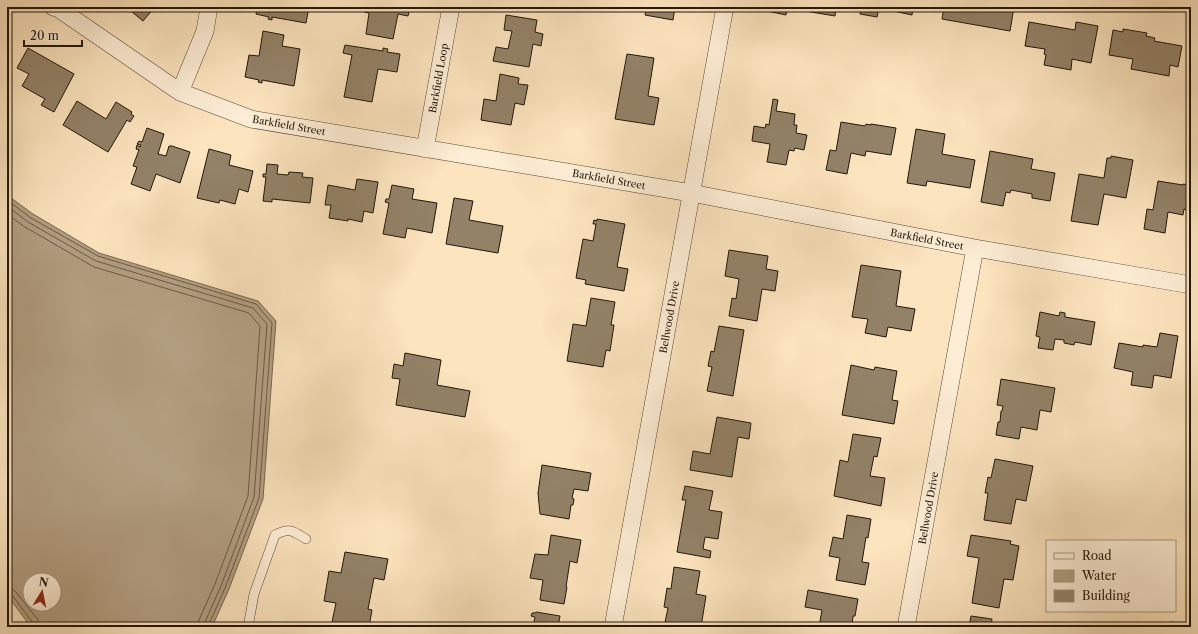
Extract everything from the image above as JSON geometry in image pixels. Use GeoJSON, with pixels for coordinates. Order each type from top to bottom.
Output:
{"type":"FeatureCollection","features":[{"type":"Feature","properties":{"kind":"street","name":"Barkfield Street"},"geometry":{"type":"LineString","coordinates":[[53,7],[59,9],[180,92],[251,119],[691,193],[975,248],[1191,285]]}},
{"type":"Feature","properties":{"kind":"street"},"geometry":{"type":"LineString","coordinates":[[180,92],[205,31],[209,7]]}},
{"type":"Feature","properties":{"kind":"street","name":"Barkfield Loop"},"geometry":{"type":"LineString","coordinates":[[425,149],[451,7]]}},
{"type":"Feature","properties":{"kind":"street","name":"Bellwood Drive"},"geometry":{"type":"LineString","coordinates":[[613,627],[725,7]]}},
{"type":"Feature","properties":{"kind":"street","name":"Bellwood Drive"},"geometry":{"type":"LineString","coordinates":[[906,627],[975,248]]}},
{"type":"Feature","properties":{"kind":"lane"},"geometry":{"type":"LineString","coordinates":[[248,627],[254,594],[275,535],[283,530],[294,532],[306,539]]}},
{"type":"Feature","properties":{"kind":"water"},"geometry":{"type":"Polygon","coordinates":[[[7,195],[33,214],[99,253],[258,301],[276,321],[263,499],[229,589],[212,627],[31,627],[7,595],[7,195]]]}},
{"type":"Feature","properties":{"kind":"building"},"geometry":{"type":"Polygon","coordinates":[[[126,7],[155,7],[143,21],[126,7]]]}},
{"type":"Feature","properties":{"kind":"building"},"geometry":{"type":"Polygon","coordinates":[[[258,7],[309,7],[306,23],[272,17],[272,20],[268,19],[269,17],[256,14],[258,7]]]}},
{"type":"Feature","properties":{"kind":"building"},"geometry":{"type":"Polygon","coordinates":[[[359,7],[410,7],[408,16],[398,14],[393,39],[366,34],[369,13],[364,12],[365,8],[359,7]]]}},
{"type":"Feature","properties":{"kind":"building"},"geometry":{"type":"Polygon","coordinates":[[[647,7],[675,7],[673,20],[645,15],[647,7]]]}},
{"type":"Feature","properties":{"kind":"building"},"geometry":{"type":"Polygon","coordinates":[[[768,7],[836,7],[835,16],[787,8],[786,15],[767,11],[768,7]]]}},
{"type":"Feature","properties":{"kind":"building"},"geometry":{"type":"Polygon","coordinates":[[[861,7],[913,7],[912,15],[879,8],[877,17],[860,14],[861,7]]]}},
{"type":"Feature","properties":{"kind":"building"},"geometry":{"type":"Polygon","coordinates":[[[944,7],[1014,7],[1010,31],[942,19],[944,7]]]}},
{"type":"Feature","properties":{"kind":"building"},"geometry":{"type":"Polygon","coordinates":[[[506,15],[537,20],[535,32],[543,34],[541,46],[533,44],[529,67],[493,61],[496,47],[508,49],[512,31],[504,30],[506,15]]]}},
{"type":"Feature","properties":{"kind":"building"},"geometry":{"type":"Polygon","coordinates":[[[1029,22],[1075,30],[1076,22],[1098,26],[1091,63],[1072,59],[1071,70],[1044,65],[1046,55],[1044,54],[1045,49],[1025,46],[1029,22]]]}},
{"type":"Feature","properties":{"kind":"building"},"geometry":{"type":"Polygon","coordinates":[[[1123,29],[1147,33],[1146,36],[1155,38],[1154,41],[1182,46],[1178,67],[1170,65],[1169,76],[1131,69],[1133,59],[1109,55],[1113,30],[1123,32],[1123,29]]]}},
{"type":"Feature","properties":{"kind":"building"},"geometry":{"type":"Polygon","coordinates":[[[263,31],[284,35],[282,46],[300,49],[294,86],[262,80],[262,83],[258,82],[259,80],[245,77],[249,55],[259,56],[263,31]]]}},
{"type":"Feature","properties":{"kind":"building"},"geometry":{"type":"Polygon","coordinates":[[[345,45],[383,51],[383,48],[388,49],[387,52],[400,54],[397,72],[378,69],[372,102],[344,97],[352,55],[343,53],[345,45]]]}},
{"type":"Feature","properties":{"kind":"building"},"geometry":{"type":"Polygon","coordinates":[[[28,48],[74,74],[54,112],[41,105],[45,99],[22,86],[29,74],[17,68],[28,48]]]}},
{"type":"Feature","properties":{"kind":"building"},"geometry":{"type":"Polygon","coordinates":[[[627,54],[654,58],[648,96],[659,98],[654,125],[615,119],[627,54]]]}},
{"type":"Feature","properties":{"kind":"building"},"geometry":{"type":"Polygon","coordinates":[[[500,74],[519,78],[518,84],[528,85],[524,105],[515,103],[511,125],[481,120],[484,99],[496,101],[500,74]]]}},
{"type":"Feature","properties":{"kind":"building"},"geometry":{"type":"Polygon","coordinates":[[[773,99],[778,100],[776,111],[795,114],[794,125],[797,125],[796,133],[807,135],[804,150],[795,148],[794,151],[789,150],[786,165],[767,162],[770,144],[752,141],[754,126],[765,128],[766,124],[769,125],[773,99]]]}},
{"type":"Feature","properties":{"kind":"building"},"geometry":{"type":"Polygon","coordinates":[[[77,101],[106,119],[116,102],[132,112],[131,114],[134,116],[130,122],[127,120],[108,152],[63,125],[77,101]]]}},
{"type":"Feature","properties":{"kind":"building"},"geometry":{"type":"Polygon","coordinates":[[[841,122],[865,126],[866,124],[871,124],[896,128],[891,155],[866,151],[865,156],[851,153],[847,174],[826,170],[830,150],[836,151],[841,122]]]}},
{"type":"Feature","properties":{"kind":"building"},"geometry":{"type":"Polygon","coordinates":[[[147,128],[164,134],[158,154],[166,156],[169,146],[190,152],[180,183],[156,174],[150,191],[131,184],[137,167],[133,166],[139,150],[136,149],[137,145],[140,147],[141,145],[137,144],[139,141],[142,142],[147,128]]]}},
{"type":"Feature","properties":{"kind":"building"},"geometry":{"type":"Polygon","coordinates":[[[916,129],[945,134],[942,154],[975,160],[970,188],[927,181],[926,186],[907,183],[916,129]]]}},
{"type":"Feature","properties":{"kind":"building"},"geometry":{"type":"Polygon","coordinates":[[[209,149],[231,155],[229,165],[253,171],[248,192],[239,189],[235,204],[220,200],[219,203],[197,198],[209,149]]]}},
{"type":"Feature","properties":{"kind":"building"},"geometry":{"type":"Polygon","coordinates":[[[990,151],[1033,159],[1031,169],[1055,173],[1050,201],[1032,198],[1032,194],[1011,190],[1010,193],[1006,192],[1003,206],[981,202],[990,151]]]}},
{"type":"Feature","properties":{"kind":"building"},"geometry":{"type":"Polygon","coordinates":[[[1111,156],[1133,160],[1126,198],[1104,194],[1098,225],[1071,221],[1079,174],[1104,178],[1107,158],[1111,158],[1111,156]]]}},
{"type":"Feature","properties":{"kind":"building"},"geometry":{"type":"Polygon","coordinates":[[[267,164],[278,165],[277,174],[288,175],[289,172],[303,173],[302,177],[313,178],[310,203],[272,199],[272,202],[263,201],[266,177],[263,177],[263,174],[266,174],[267,164]]]}},
{"type":"Feature","properties":{"kind":"building"},"geometry":{"type":"Polygon","coordinates":[[[357,179],[378,182],[373,213],[364,211],[362,222],[348,219],[348,221],[329,218],[331,205],[325,205],[328,185],[355,190],[357,179]]]}},
{"type":"Feature","properties":{"kind":"building"},"geometry":{"type":"Polygon","coordinates":[[[1158,181],[1183,185],[1188,185],[1188,183],[1191,183],[1191,211],[1184,209],[1183,215],[1168,212],[1165,233],[1144,229],[1147,209],[1153,210],[1158,181]]]}},
{"type":"Feature","properties":{"kind":"building"},"geometry":{"type":"Polygon","coordinates":[[[392,185],[414,189],[412,199],[437,203],[432,233],[407,228],[405,238],[383,234],[389,203],[385,202],[386,199],[389,199],[392,185]]]}},
{"type":"Feature","properties":{"kind":"building"},"geometry":{"type":"Polygon","coordinates":[[[454,198],[473,201],[469,220],[503,226],[498,253],[446,244],[454,198]]]}},
{"type":"Feature","properties":{"kind":"building"},"geometry":{"type":"Polygon","coordinates":[[[597,219],[625,224],[617,267],[628,269],[624,291],[585,284],[586,280],[576,278],[583,239],[593,241],[596,224],[593,224],[594,220],[597,221],[597,219]]]}},
{"type":"Feature","properties":{"kind":"building"},"geometry":{"type":"Polygon","coordinates":[[[729,250],[768,256],[766,269],[778,271],[775,291],[762,289],[757,321],[729,316],[732,298],[736,299],[739,279],[725,276],[729,250]]]}},
{"type":"Feature","properties":{"kind":"building"},"geometry":{"type":"Polygon","coordinates":[[[861,265],[901,271],[896,306],[915,309],[911,331],[888,327],[886,337],[865,333],[868,319],[852,317],[861,265]]]}},
{"type":"Feature","properties":{"kind":"building"},"geometry":{"type":"Polygon","coordinates":[[[591,298],[615,302],[611,325],[614,325],[610,351],[606,350],[603,367],[567,361],[573,324],[586,326],[591,298]]]}},
{"type":"Feature","properties":{"kind":"building"},"geometry":{"type":"Polygon","coordinates":[[[1040,312],[1059,316],[1060,312],[1065,313],[1065,317],[1095,322],[1091,345],[1075,342],[1074,345],[1064,343],[1064,340],[1055,339],[1053,350],[1038,348],[1040,337],[1036,336],[1040,312]]]}},
{"type":"Feature","properties":{"kind":"building"},"geometry":{"type":"Polygon","coordinates":[[[719,326],[744,330],[733,396],[707,391],[712,367],[708,366],[711,351],[714,352],[719,326]]]}},
{"type":"Feature","properties":{"kind":"building"},"geometry":{"type":"Polygon","coordinates":[[[1160,333],[1178,336],[1171,378],[1154,375],[1152,388],[1131,385],[1133,372],[1114,368],[1119,343],[1143,347],[1143,345],[1157,347],[1160,333]]]}},
{"type":"Feature","properties":{"kind":"building"},"geometry":{"type":"Polygon","coordinates":[[[405,353],[441,360],[437,385],[470,391],[465,417],[396,405],[400,379],[392,378],[394,364],[403,366],[405,353]]]}},
{"type":"Feature","properties":{"kind":"building"},"geometry":{"type":"Polygon","coordinates":[[[851,365],[874,370],[875,367],[897,371],[892,400],[898,401],[894,424],[842,415],[851,365]]]}},
{"type":"Feature","properties":{"kind":"building"},"geometry":{"type":"Polygon","coordinates":[[[1001,379],[1055,388],[1051,412],[1040,410],[1037,430],[1021,427],[1019,439],[996,435],[1003,406],[997,405],[1001,379]]]}},
{"type":"Feature","properties":{"kind":"building"},"geometry":{"type":"Polygon","coordinates":[[[717,417],[751,423],[749,439],[738,437],[732,477],[690,470],[693,451],[710,454],[717,417]]]}},
{"type":"Feature","properties":{"kind":"building"},"geometry":{"type":"Polygon","coordinates":[[[853,434],[881,438],[877,457],[874,456],[870,476],[885,478],[881,506],[834,496],[840,460],[848,462],[853,434]]]}},
{"type":"Feature","properties":{"kind":"building"},"geometry":{"type":"Polygon","coordinates":[[[995,459],[1033,466],[1026,501],[1016,499],[1011,524],[984,520],[988,493],[985,493],[988,477],[991,478],[995,459]]]}},
{"type":"Feature","properties":{"kind":"building"},"geometry":{"type":"Polygon","coordinates":[[[542,465],[591,473],[588,491],[574,489],[572,498],[574,499],[573,505],[571,505],[569,519],[540,514],[538,493],[542,465]]]}},
{"type":"Feature","properties":{"kind":"building"},"geometry":{"type":"Polygon","coordinates":[[[685,486],[713,491],[709,510],[722,512],[718,539],[705,537],[703,549],[711,551],[710,558],[677,552],[686,500],[682,500],[685,486]]]}},
{"type":"Feature","properties":{"kind":"building"},"geometry":{"type":"Polygon","coordinates":[[[847,515],[871,519],[868,538],[866,537],[862,562],[869,563],[865,585],[836,580],[840,558],[829,556],[833,537],[843,539],[847,515]]]}},
{"type":"Feature","properties":{"kind":"building"},"geometry":{"type":"Polygon","coordinates":[[[551,535],[581,540],[577,563],[570,561],[564,604],[540,600],[543,580],[530,578],[535,554],[548,555],[551,535]]]}},
{"type":"Feature","properties":{"kind":"building"},"geometry":{"type":"Polygon","coordinates":[[[971,535],[1011,541],[1010,544],[1019,546],[1013,580],[1004,579],[999,608],[972,603],[979,558],[967,556],[971,535]]]}},
{"type":"Feature","properties":{"kind":"building"},"geometry":{"type":"Polygon","coordinates":[[[345,552],[388,559],[384,580],[374,578],[368,609],[372,610],[369,627],[331,627],[336,603],[324,601],[329,571],[341,573],[345,552]]]}},
{"type":"Feature","properties":{"kind":"building"},"geometry":{"type":"Polygon","coordinates":[[[674,567],[700,571],[696,594],[706,596],[701,627],[664,627],[668,608],[664,607],[667,588],[671,589],[674,567]]]}},
{"type":"Feature","properties":{"kind":"building"},"geometry":{"type":"Polygon","coordinates":[[[808,590],[858,599],[855,616],[853,616],[852,627],[819,627],[822,610],[805,607],[808,590]]]}},
{"type":"Feature","properties":{"kind":"building"},"geometry":{"type":"Polygon","coordinates":[[[536,612],[560,616],[558,627],[533,627],[535,617],[531,616],[532,613],[536,612]]]}},
{"type":"Feature","properties":{"kind":"building"},"geometry":{"type":"Polygon","coordinates":[[[971,616],[992,619],[991,627],[969,627],[971,616]]]}},
{"type":"Feature","properties":{"kind":"building"},"geometry":{"type":"Polygon","coordinates":[[[1171,622],[1191,625],[1191,627],[1170,627],[1171,622]]]}}]}
